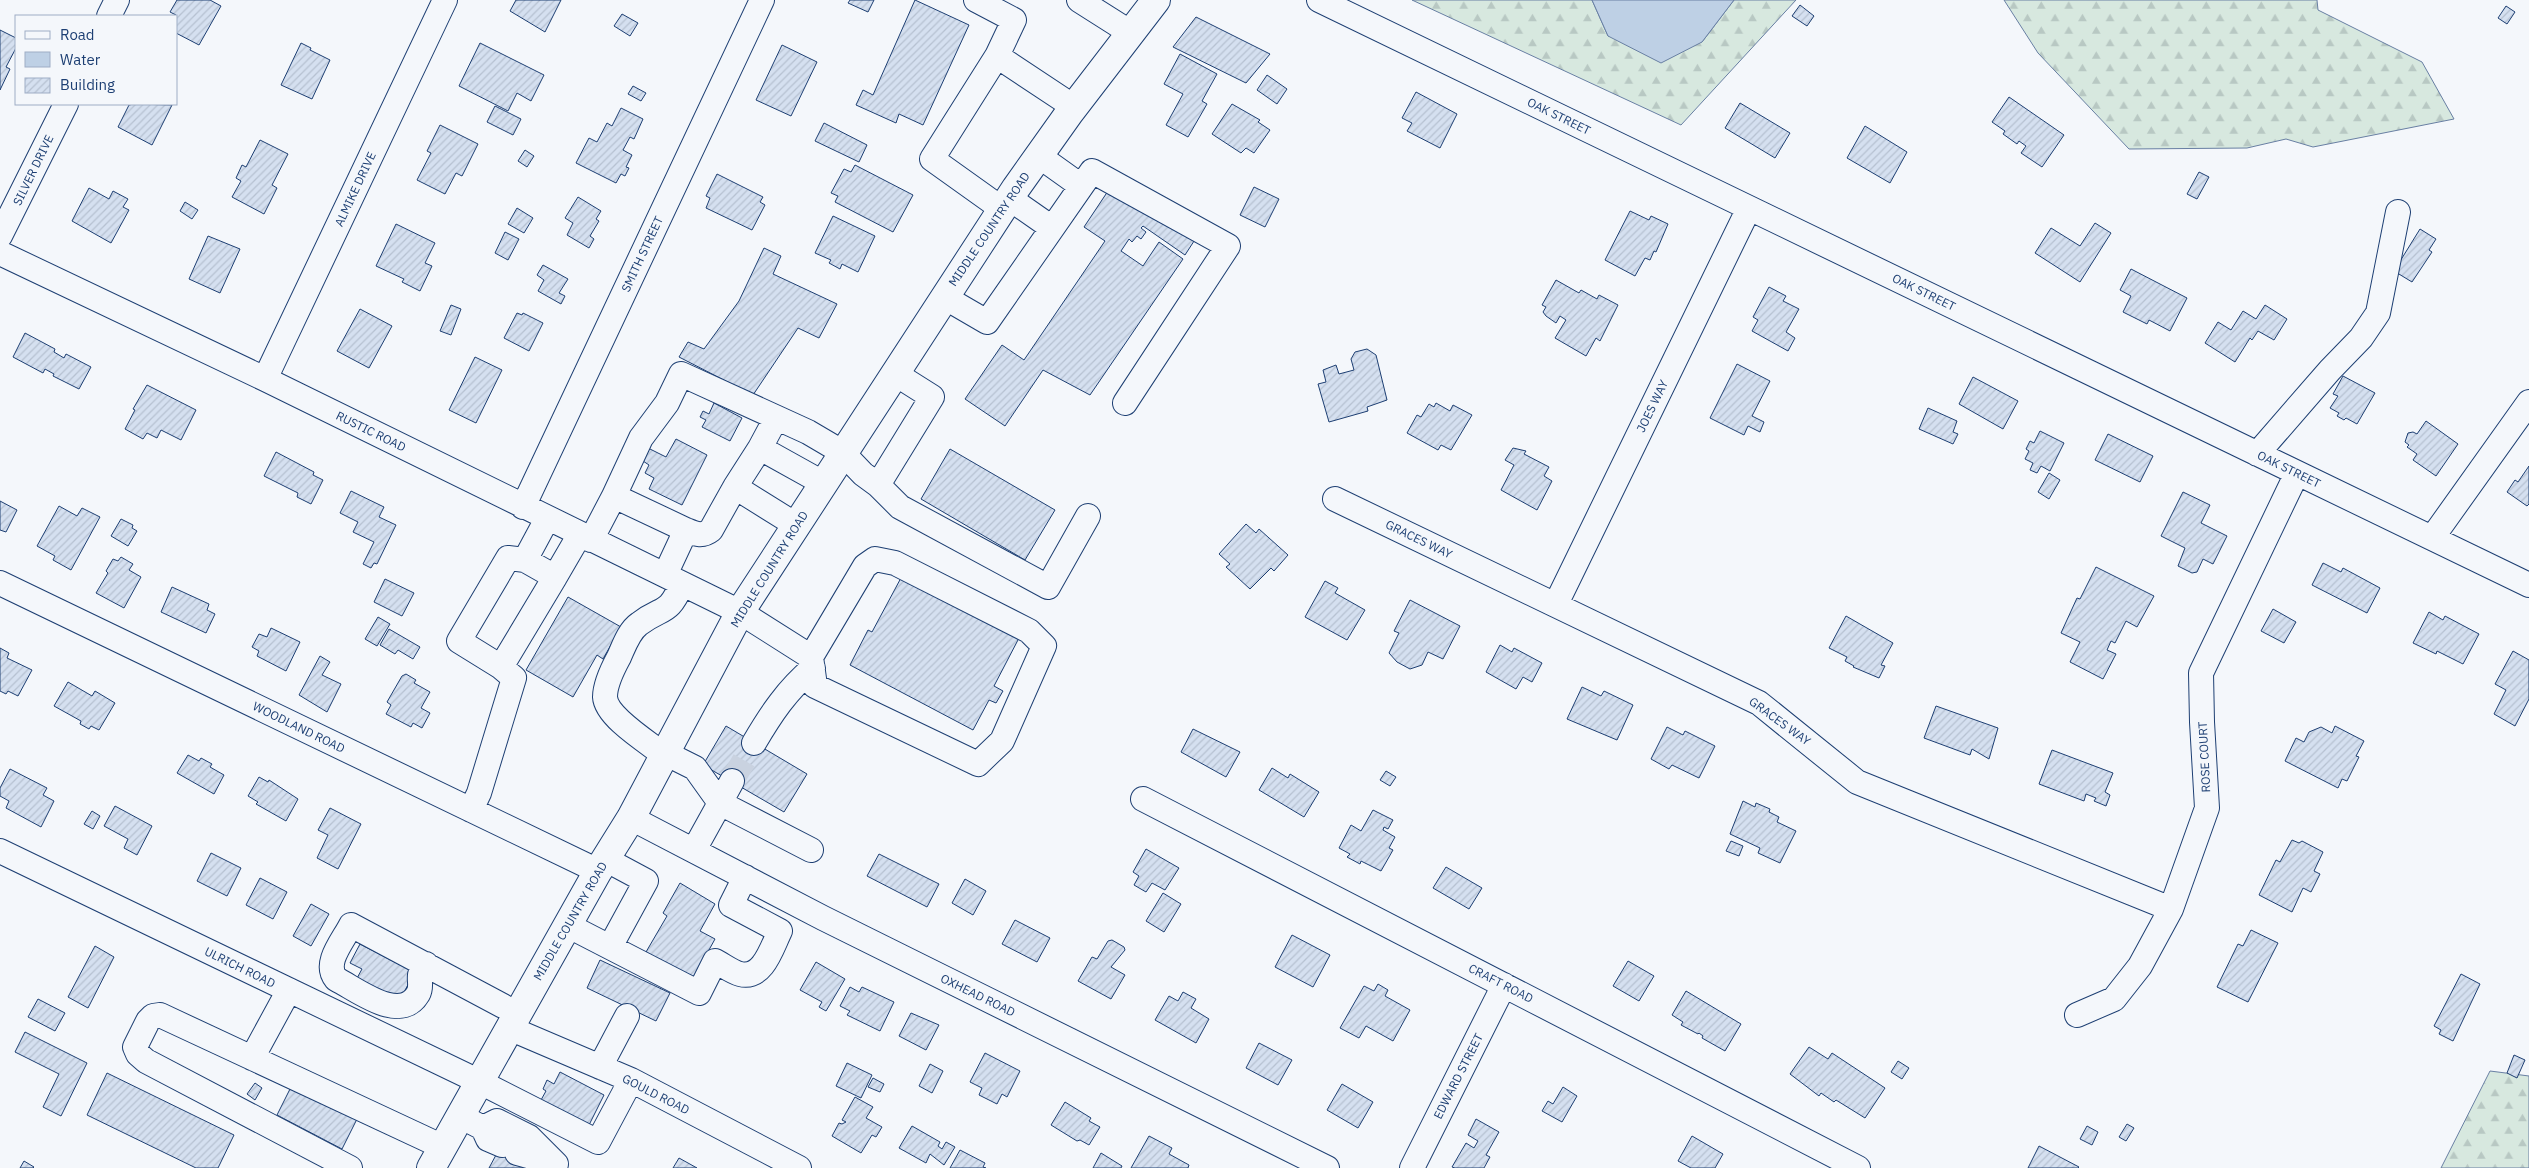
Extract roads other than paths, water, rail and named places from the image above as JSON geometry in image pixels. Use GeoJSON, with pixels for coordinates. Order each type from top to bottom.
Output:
{"type":"FeatureCollection","features":[{"type":"Feature","properties":{"kind":"main road","name":"MIDDLE COUNTRY ROAD"},"geometry":{"type":"LineString","coordinates":[[437,1158],[472,1122],[480,1082],[506,1017],[567,925],[631,818],[740,612],[1005,203],[1074,107],[1156,0]]}},
{"type":"Feature","properties":{"kind":"street"},"geometry":{"type":"LineString","coordinates":[[110,15],[117,0]]}},
{"type":"Feature","properties":{"kind":"street","name":"ALMIKE DRIVE"},"geometry":{"type":"LineString","coordinates":[[265,379],[445,0]]}},
{"type":"Feature","properties":{"kind":"street","name":"SMITH STREET"},"geometry":{"type":"LineString","coordinates":[[523,507],[762,0]]}},
{"type":"Feature","properties":{"kind":"street"},"geometry":{"type":"LineString","coordinates":[[976,0],[1014,20],[997,56],[932,159],[1005,203],[1052,228]]}},
{"type":"Feature","properties":{"kind":"street"},"geometry":{"type":"LineString","coordinates":[[1079,0],[1131,33]]}},
{"type":"Feature","properties":{"kind":"street","name":"OAK STREET"},"geometry":{"type":"LineString","coordinates":[[1333,3],[1749,208],[2529,585]]}},
{"type":"Feature","properties":{"kind":"street"},"geometry":{"type":"LineString","coordinates":[[997,56],[1074,107]]}},
{"type":"Feature","properties":{"kind":"street","name":"SILVER DRIVE"},"geometry":{"type":"LineString","coordinates":[[0,236],[66,105]]}},
{"type":"Feature","properties":{"kind":"street"},"geometry":{"type":"LineString","coordinates":[[1039,156],[1081,186]]}},
{"type":"Feature","properties":{"kind":"street"},"geometry":{"type":"LineString","coordinates":[[944,297],[987,322],[1092,170],[1228,246],[1125,403]]}},
{"type":"Feature","properties":{"kind":"street","name":"JOES WAY"},"geometry":{"type":"LineString","coordinates":[[1556,604],[1749,208]]}},
{"type":"Feature","properties":{"kind":"street"},"geometry":{"type":"LineString","coordinates":[[2257,454],[2330,370],[2361,338],[2378,312],[2398,212]]}},
{"type":"Feature","properties":{"kind":"street","name":"RUSTIC ROAD"},"geometry":{"type":"LineString","coordinates":[[0,254],[265,379],[547,519],[740,612],[812,663]]}},
{"type":"Feature","properties":{"kind":"street"},"geometry":{"type":"LineString","coordinates":[[878,485],[932,397],[894,373]]}},
{"type":"Feature","properties":{"kind":"street"},"geometry":{"type":"LineString","coordinates":[[502,667],[555,577],[614,496],[641,438],[667,403],[681,374],[776,418],[842,452],[863,474],[878,485],[900,507],[1048,587],[1088,516]]}},
{"type":"Feature","properties":{"kind":"street"},"geometry":{"type":"LineString","coordinates":[[2432,538],[2529,402]]}},
{"type":"Feature","properties":{"kind":"street"},"geometry":{"type":"LineString","coordinates":[[614,496],[698,535],[706,534],[711,530],[776,418]]}},
{"type":"Feature","properties":{"kind":"street"},"geometry":{"type":"LineString","coordinates":[[760,448],[823,482]]}},
{"type":"Feature","properties":{"kind":"street","name":"ROSE COURT"},"geometry":{"type":"LineString","coordinates":[[2077,1015],[2114,999],[2140,966],[2171,909],[2207,808],[2201,673],[2298,473]]}},
{"type":"Feature","properties":{"kind":"street"},"geometry":{"type":"LineString","coordinates":[[735,487],[796,525]]}},
{"type":"Feature","properties":{"kind":"street","name":"GRACES WAY"},"geometry":{"type":"LineString","coordinates":[[1335,499],[1759,702],[1858,782],[2171,909]]}},
{"type":"Feature","properties":{"kind":"street"},"geometry":{"type":"LineString","coordinates":[[525,560],[547,519]]}},
{"type":"Feature","properties":{"kind":"street"},"geometry":{"type":"LineString","coordinates":[[686,530],[673,580],[671,606],[638,624],[631,632],[607,684],[605,697],[608,707],[626,726],[665,754],[695,768],[720,803],[811,850]]}},
{"type":"Feature","properties":{"kind":"street"},"geometry":{"type":"LineString","coordinates":[[471,810],[479,793],[514,678],[502,667],[460,641],[508,558],[525,560],[555,577]]}},
{"type":"Feature","properties":{"kind":"street"},"geometry":{"type":"LineString","coordinates":[[754,743],[772,712],[812,663],[865,566],[875,559],[895,563],[1021,627],[1044,646],[1002,741],[978,764],[815,686],[812,663]]}},
{"type":"Feature","properties":{"kind":"street","name":"WOODLAND ROAD"},"geometry":{"type":"LineString","coordinates":[[0,583],[471,810],[602,865],[646,881],[610,947]]}},
{"type":"Feature","properties":{"kind":"street"},"geometry":{"type":"LineString","coordinates":[[694,850],[732,782]]}},
{"type":"Feature","properties":{"kind":"street","name":"CRAFT ROAD"},"geometry":{"type":"LineString","coordinates":[[1143,799],[1858,1168]]}},
{"type":"Feature","properties":{"kind":"street","name":"OXHEAD ROAD"},"geometry":{"type":"LineString","coordinates":[[631,818],[795,903],[1327,1168]]}},
{"type":"Feature","properties":{"kind":"street","name":"ULRICH ROAD"},"geometry":{"type":"LineString","coordinates":[[0,851],[480,1082],[598,1142],[631,1080]]}},
{"type":"Feature","properties":{"kind":"street"},"geometry":{"type":"LineString","coordinates":[[745,877],[731,904],[780,931]]}},
{"type":"Feature","properties":{"kind":"street"},"geometry":{"type":"LineString","coordinates":[[567,925],[699,992],[715,961],[740,974],[750,975],[761,969],[795,903]]}},
{"type":"Feature","properties":{"kind":"street","name":"GOULD ROAD"},"geometry":{"type":"LineString","coordinates":[[426,964],[506,1017],[799,1168]]}},
{"type":"Feature","properties":{"kind":"street","name":"EDWARD STREET"},"geometry":{"type":"LineString","coordinates":[[1412,1168],[1504,984]]}},
{"type":"Feature","properties":{"kind":"street"},"geometry":{"type":"LineString","coordinates":[[252,1058],[289,990]]}},
{"type":"Feature","properties":{"kind":"street"},"geometry":{"type":"LineString","coordinates":[[350,1168],[146,1061],[138,1054],[135,1047],[148,1021],[153,1016],[160,1015],[252,1058],[437,1158]]}},
{"type":"Feature","properties":{"kind":"street"},"geometry":{"type":"LineString","coordinates":[[600,1067],[627,1016]]}},
{"type":"Feature","properties":{"kind":"street"},"geometry":{"type":"LineString","coordinates":[[472,1122],[497,1121],[529,1137],[560,1166]]}},
{"type":"Feature","properties":{"kind":"street"},"geometry":{"type":"LineString","coordinates":[[472,1122],[488,1139],[509,1149],[560,1166]]}},
{"type":"Feature","properties":{"kind":"water"},"geometry":{"type":"Polygon","coordinates":[[[1592,0],[1734,0],[1702,42],[1661,63],[1608,36],[1592,0]]]}},
{"type":"Feature","properties":{"kind":"tunnel"},"geometry":{"type":"LineString","coordinates":[[732,781],[754,743]]}}]}
